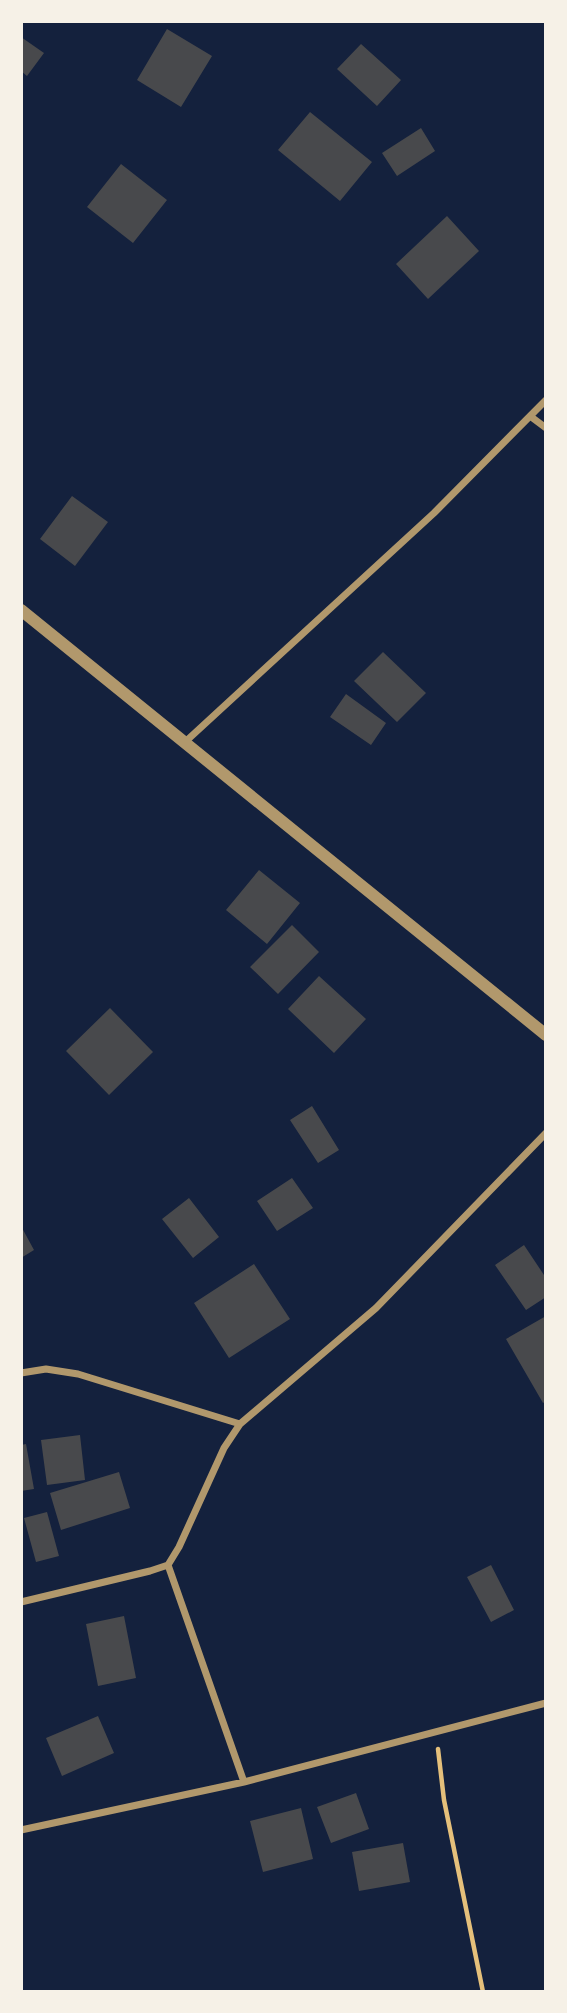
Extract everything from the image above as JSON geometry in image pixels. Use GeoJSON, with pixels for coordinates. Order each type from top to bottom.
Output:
{"type":"FeatureCollection","features":[{"type":"Feature","properties":{"kind":"street"},"geometry":{"type":"LineString","coordinates":[[184,743],[434,513],[546,400]]}},
{"type":"Feature","properties":{"kind":"street"},"geometry":{"type":"LineString","coordinates":[[530,416],[546,428]]}},
{"type":"Feature","properties":{"kind":"street"},"geometry":{"type":"LineString","coordinates":[[21,611],[546,1035]]}},
{"type":"Feature","properties":{"kind":"street"},"geometry":{"type":"LineString","coordinates":[[21,1602],[150,1571],[168,1564],[179,1547],[223,1448],[240,1424],[376,1308],[546,1133]]}},
{"type":"Feature","properties":{"kind":"street"},"geometry":{"type":"LineString","coordinates":[[21,1373],[46,1369],[78,1374],[240,1424]]}},
{"type":"Feature","properties":{"kind":"street"},"geometry":{"type":"LineString","coordinates":[[168,1564],[244,1782]]}},
{"type":"Feature","properties":{"kind":"street"},"geometry":{"type":"LineString","coordinates":[[21,1830],[244,1782],[546,1703]]}},
{"type":"Feature","properties":{"kind":"path"},"geometry":{"type":"LineString","coordinates":[[436,1731],[444,1800],[483,1992]]}},
{"type":"Feature","properties":{"kind":"building"},"geometry":{"type":"Polygon","coordinates":[[[167,29],[212,56],[181,107],[137,80],[167,29]]]}},
{"type":"Feature","properties":{"kind":"building"},"geometry":{"type":"Polygon","coordinates":[[[21,37],[44,53],[27,76],[21,71],[21,37]]]}},
{"type":"Feature","properties":{"kind":"building"},"geometry":{"type":"Polygon","coordinates":[[[361,44],[401,80],[377,106],[337,69],[361,44]]]}},
{"type":"Feature","properties":{"kind":"building"},"geometry":{"type":"Polygon","coordinates":[[[310,112],[372,162],[340,201],[278,150],[310,112]]]}},
{"type":"Feature","properties":{"kind":"building"},"geometry":{"type":"Polygon","coordinates":[[[421,128],[435,151],[397,176],[382,153],[421,128]]]}},
{"type":"Feature","properties":{"kind":"building"},"geometry":{"type":"Polygon","coordinates":[[[121,164],[167,200],[133,243],[87,207],[121,164]]]}},
{"type":"Feature","properties":{"kind":"building"},"geometry":{"type":"Polygon","coordinates":[[[447,216],[479,251],[428,299],[396,264],[447,216]]]}},
{"type":"Feature","properties":{"kind":"building"},"geometry":{"type":"Polygon","coordinates":[[[72,496],[108,522],[75,566],[40,539],[72,496]]]}},
{"type":"Feature","properties":{"kind":"building"},"geometry":{"type":"Polygon","coordinates":[[[383,652],[426,693],[397,722],[354,681],[383,652]]]}},
{"type":"Feature","properties":{"kind":"building"},"geometry":{"type":"Polygon","coordinates":[[[346,694],[386,723],[371,745],[330,717],[346,694]]]}},
{"type":"Feature","properties":{"kind":"building"},"geometry":{"type":"Polygon","coordinates":[[[259,870],[300,903],[267,944],[226,910],[259,870]]]}},
{"type":"Feature","properties":{"kind":"building"},"geometry":{"type":"Polygon","coordinates":[[[292,925],[319,952],[278,994],[250,967],[292,925]]]}},
{"type":"Feature","properties":{"kind":"building"},"geometry":{"type":"Polygon","coordinates":[[[319,976],[366,1019],[334,1053],[288,1009],[319,976]]]}},
{"type":"Feature","properties":{"kind":"building"},"geometry":{"type":"Polygon","coordinates":[[[110,1008],[153,1052],[109,1095],[66,1051],[110,1008]]]}},
{"type":"Feature","properties":{"kind":"building"},"geometry":{"type":"Polygon","coordinates":[[[312,1106],[339,1150],[318,1163],[290,1120],[312,1106]]]}},
{"type":"Feature","properties":{"kind":"building"},"geometry":{"type":"Polygon","coordinates":[[[292,1178],[313,1208],[277,1231],[257,1201],[292,1178]]]}},
{"type":"Feature","properties":{"kind":"building"},"geometry":{"type":"Polygon","coordinates":[[[189,1198],[219,1237],[193,1258],[162,1219],[189,1198]]]}},
{"type":"Feature","properties":{"kind":"building"},"geometry":{"type":"Polygon","coordinates":[[[21,1226],[34,1250],[21,1258],[21,1226]]]}},
{"type":"Feature","properties":{"kind":"building"},"geometry":{"type":"Polygon","coordinates":[[[524,1245],[546,1278],[546,1297],[526,1310],[495,1265],[524,1245]]]}},
{"type":"Feature","properties":{"kind":"building"},"geometry":{"type":"Polygon","coordinates":[[[254,1264],[290,1319],[229,1358],[194,1303],[254,1264]]]}},
{"type":"Feature","properties":{"kind":"building"},"geometry":{"type":"Polygon","coordinates":[[[546,1316],[546,1401],[543,1403],[506,1339],[546,1316]]]}},
{"type":"Feature","properties":{"kind":"building"},"geometry":{"type":"Polygon","coordinates":[[[80,1435],[85,1480],[47,1485],[41,1440],[80,1435]]]}},
{"type":"Feature","properties":{"kind":"building"},"geometry":{"type":"Polygon","coordinates":[[[26,1444],[34,1489],[21,1491],[21,1445],[26,1444]]]}},
{"type":"Feature","properties":{"kind":"building"},"geometry":{"type":"Polygon","coordinates":[[[119,1472],[130,1508],[61,1530],[50,1493],[119,1472]]]}},
{"type":"Feature","properties":{"kind":"building"},"geometry":{"type":"Polygon","coordinates":[[[47,1512],[59,1556],[36,1562],[24,1518],[47,1512]]]}},
{"type":"Feature","properties":{"kind":"building"},"geometry":{"type":"Polygon","coordinates":[[[491,1565],[514,1610],[491,1622],[467,1577],[491,1565]]]}},
{"type":"Feature","properties":{"kind":"building"},"geometry":{"type":"Polygon","coordinates":[[[124,1616],[136,1678],[98,1686],[86,1624],[124,1616]]]}},
{"type":"Feature","properties":{"kind":"building"},"geometry":{"type":"Polygon","coordinates":[[[98,1716],[114,1753],[62,1776],[46,1738],[98,1716]]]}},
{"type":"Feature","properties":{"kind":"building"},"geometry":{"type":"Polygon","coordinates":[[[356,1793],[369,1829],[331,1843],[317,1807],[356,1793]]]}},
{"type":"Feature","properties":{"kind":"building"},"geometry":{"type":"Polygon","coordinates":[[[301,1808],[313,1859],[263,1872],[250,1821],[301,1808]]]}},
{"type":"Feature","properties":{"kind":"building"},"geometry":{"type":"Polygon","coordinates":[[[403,1843],[410,1882],[359,1891],[352,1852],[403,1843]]]}}]}
